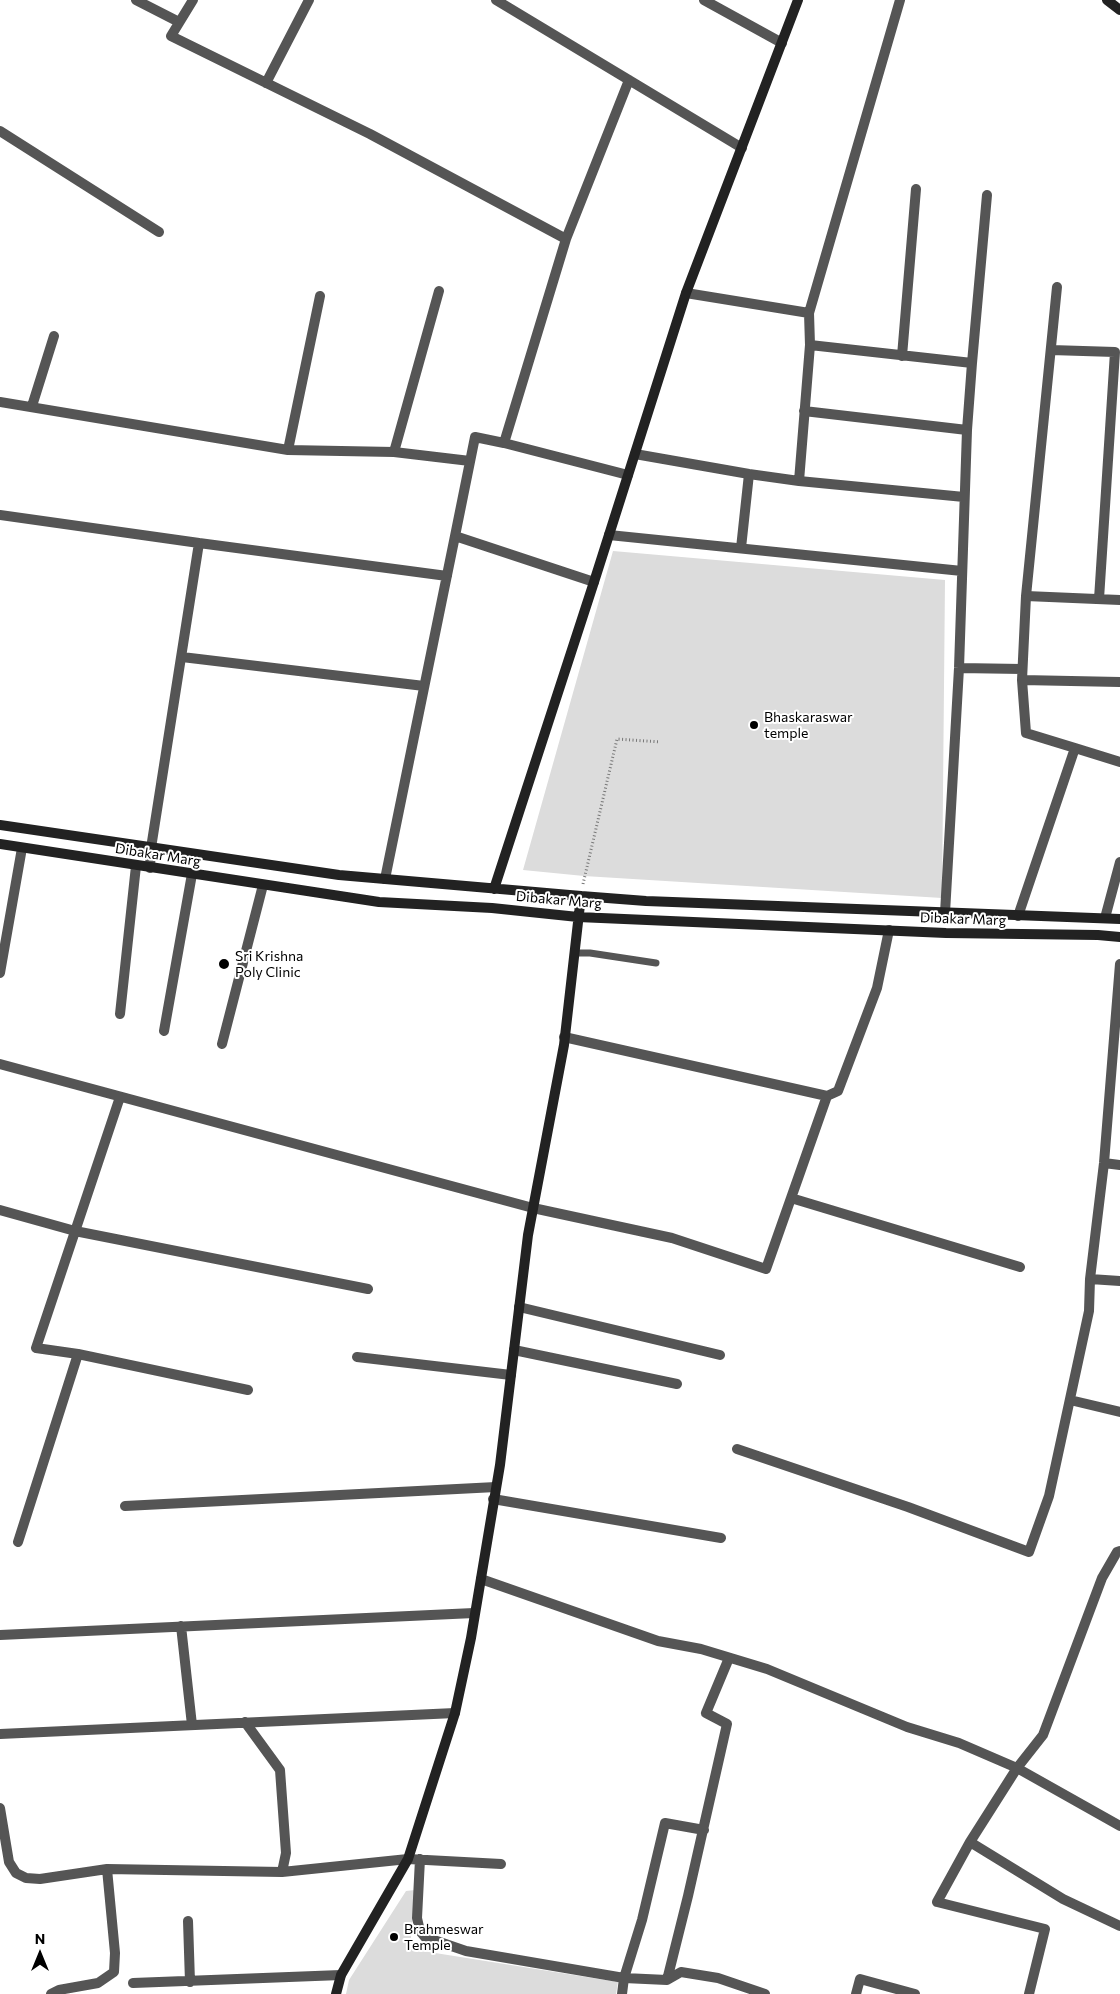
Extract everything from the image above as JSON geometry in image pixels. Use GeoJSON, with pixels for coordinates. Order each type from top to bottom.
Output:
{"type":"FeatureCollection","features":[{"type":"Feature","properties":{"kind":"main road"},"geometry":{"type":"LineString","coordinates":[[494,889],[686,293],[798,0]]}},
{"type":"Feature","properties":{"kind":"main road"},"geometry":{"type":"LineString","coordinates":[[1108,0],[1120,10]]}},
{"type":"Feature","properties":{"kind":"main road","name":"Dibakar Marg"},"geometry":{"type":"LineString","coordinates":[[0,826],[339,875],[494,889],[646,901],[945,914],[1120,919]]}},
{"type":"Feature","properties":{"kind":"main road","name":"Dibakar Marg"},"geometry":{"type":"LineString","coordinates":[[0,844],[379,902],[492,908],[578,917],[889,930],[1120,937]]}},
{"type":"Feature","properties":{"kind":"main road"},"geometry":{"type":"LineString","coordinates":[[336,1994],[341,1975],[408,1859],[455,1713],[471,1638],[496,1487],[533,1208],[564,1037],[581,896]]}},
{"type":"Feature","properties":{"kind":"street"},"geometry":{"type":"LineString","coordinates":[[136,0],[178,22]]}},
{"type":"Feature","properties":{"kind":"street"},"geometry":{"type":"LineString","coordinates":[[193,0],[170,36],[370,134],[566,239]]}},
{"type":"Feature","properties":{"kind":"street"},"geometry":{"type":"LineString","coordinates":[[266,83],[309,0]]}},
{"type":"Feature","properties":{"kind":"street"},"geometry":{"type":"LineString","coordinates":[[496,0],[742,148]]}},
{"type":"Feature","properties":{"kind":"street"},"geometry":{"type":"LineString","coordinates":[[704,0],[782,43]]}},
{"type":"Feature","properties":{"kind":"street"},"geometry":{"type":"LineString","coordinates":[[799,481],[810,345],[809,313],[900,0]]}},
{"type":"Feature","properties":{"kind":"street"},"geometry":{"type":"LineString","coordinates":[[504,443],[566,239],[629,80]]}},
{"type":"Feature","properties":{"kind":"street"},"geometry":{"type":"LineString","coordinates":[[0,131],[159,232]]}},
{"type":"Feature","properties":{"kind":"street"},"geometry":{"type":"LineString","coordinates":[[902,356],[916,189]]}},
{"type":"Feature","properties":{"kind":"street"},"geometry":{"type":"LineString","coordinates":[[945,914],[958,668],[967,430],[987,195]]}},
{"type":"Feature","properties":{"kind":"street"},"geometry":{"type":"LineString","coordinates":[[1057,287],[1026,596],[1022,669],[1026,733],[1120,762]]}},
{"type":"Feature","properties":{"kind":"street"},"geometry":{"type":"LineString","coordinates":[[394,452],[440,291]]}},
{"type":"Feature","properties":{"kind":"street"},"geometry":{"type":"LineString","coordinates":[[686,293],[809,313]]}},
{"type":"Feature","properties":{"kind":"street"},"geometry":{"type":"LineString","coordinates":[[288,450],[320,296]]}},
{"type":"Feature","properties":{"kind":"street"},"geometry":{"type":"LineString","coordinates":[[32,406],[54,336]]}},
{"type":"Feature","properties":{"kind":"street"},"geometry":{"type":"LineString","coordinates":[[810,345],[972,363]]}},
{"type":"Feature","properties":{"kind":"street"},"geometry":{"type":"LineString","coordinates":[[1050,350],[1115,352],[1099,598]]}},
{"type":"Feature","properties":{"kind":"street"},"geometry":{"type":"LineString","coordinates":[[0,402],[288,450],[394,452],[470,461]]}},
{"type":"Feature","properties":{"kind":"street"},"geometry":{"type":"LineString","coordinates":[[804,411],[967,430]]}},
{"type":"Feature","properties":{"kind":"street"},"geometry":{"type":"LineString","coordinates":[[385,879],[475,437],[628,475]]}},
{"type":"Feature","properties":{"kind":"street"},"geometry":{"type":"LineString","coordinates":[[635,454],[799,481],[964,497]]}},
{"type":"Feature","properties":{"kind":"street"},"geometry":{"type":"LineString","coordinates":[[741,548],[749,474]]}},
{"type":"Feature","properties":{"kind":"street"},"geometry":{"type":"LineString","coordinates":[[0,515],[447,576]]}},
{"type":"Feature","properties":{"kind":"street"},"geometry":{"type":"LineString","coordinates":[[609,535],[962,572]]}},
{"type":"Feature","properties":{"kind":"street"},"geometry":{"type":"LineString","coordinates":[[455,536],[594,582]]}},
{"type":"Feature","properties":{"kind":"street"},"geometry":{"type":"LineString","coordinates":[[150,868],[151,848],[199,543]]}},
{"type":"Feature","properties":{"kind":"street"},"geometry":{"type":"LineString","coordinates":[[1026,596],[1120,600]]}},
{"type":"Feature","properties":{"kind":"street"},"geometry":{"type":"LineString","coordinates":[[182,658],[424,686]]}},
{"type":"Feature","properties":{"kind":"street"},"geometry":{"type":"LineString","coordinates":[[958,668],[1022,669]]}},
{"type":"Feature","properties":{"kind":"street"},"geometry":{"type":"LineString","coordinates":[[1022,680],[1120,682]]}},
{"type":"Feature","properties":{"kind":"street"},"geometry":{"type":"LineString","coordinates":[[1018,916],[1075,748]]}},
{"type":"Feature","properties":{"kind":"street"},"geometry":{"type":"LineString","coordinates":[[0,973],[22,848]]}},
{"type":"Feature","properties":{"kind":"street"},"geometry":{"type":"LineString","coordinates":[[1105,918],[1120,862]]}},
{"type":"Feature","properties":{"kind":"street"},"geometry":{"type":"LineString","coordinates":[[120,1014],[136,866]]}},
{"type":"Feature","properties":{"kind":"street"},"geometry":{"type":"LineString","coordinates":[[164,1031],[192,874]]}},
{"type":"Feature","properties":{"kind":"street"},"geometry":{"type":"LineString","coordinates":[[222,1044],[263,885]]}},
{"type":"Feature","properties":{"kind":"street"},"geometry":{"type":"LineString","coordinates":[[564,1037],[827,1096],[838,1091],[877,988],[889,930]]}},
{"type":"Feature","properties":{"kind":"street"},"geometry":{"type":"LineString","coordinates":[[737,1449],[908,1507],[1029,1552],[1049,1496],[1089,1311],[1090,1279],[1104,1164],[1120,964]]}},
{"type":"Feature","properties":{"kind":"street"},"geometry":{"type":"LineString","coordinates":[[0,1064],[533,1208],[672,1238],[766,1269],[827,1096]]}},
{"type":"Feature","properties":{"kind":"street"},"geometry":{"type":"LineString","coordinates":[[120,1097],[36,1348],[78,1354],[248,1390]]}},
{"type":"Feature","properties":{"kind":"street"},"geometry":{"type":"LineString","coordinates":[[1104,1164],[1120,1165]]}},
{"type":"Feature","properties":{"kind":"street"},"geometry":{"type":"LineString","coordinates":[[791,1198],[1020,1267]]}},
{"type":"Feature","properties":{"kind":"street"},"geometry":{"type":"LineString","coordinates":[[0,1210],[75,1231],[368,1289]]}},
{"type":"Feature","properties":{"kind":"street"},"geometry":{"type":"LineString","coordinates":[[1090,1279],[1120,1281]]}},
{"type":"Feature","properties":{"kind":"street"},"geometry":{"type":"LineString","coordinates":[[519,1306],[720,1355]]}},
{"type":"Feature","properties":{"kind":"street"},"geometry":{"type":"LineString","coordinates":[[514,1350],[677,1384]]}},
{"type":"Feature","properties":{"kind":"street"},"geometry":{"type":"LineString","coordinates":[[18,1542],[78,1354]]}},
{"type":"Feature","properties":{"kind":"street"},"geometry":{"type":"LineString","coordinates":[[357,1357],[511,1375]]}},
{"type":"Feature","properties":{"kind":"street"},"geometry":{"type":"LineString","coordinates":[[1070,1400],[1120,1412]]}},
{"type":"Feature","properties":{"kind":"street"},"geometry":{"type":"LineString","coordinates":[[125,1506],[496,1487]]}},
{"type":"Feature","properties":{"kind":"street"},"geometry":{"type":"LineString","coordinates":[[493,1500],[720,1538]]}},
{"type":"Feature","properties":{"kind":"street"},"geometry":{"type":"LineString","coordinates":[[1029,1994],[1045,1929],[937,1902],[970,1842],[1017,1768],[1043,1735],[1102,1578],[1117,1552],[1120,1551]]}},
{"type":"Feature","properties":{"kind":"street"},"geometry":{"type":"LineString","coordinates":[[481,1580],[658,1641],[701,1649],[776,1672],[907,1727],[959,1743],[1017,1768],[1120,1826]]}},
{"type":"Feature","properties":{"kind":"street"},"geometry":{"type":"LineString","coordinates":[[0,1635],[474,1613]]}},
{"type":"Feature","properties":{"kind":"street"},"geometry":{"type":"LineString","coordinates":[[181,1626],[192,1725]]}},
{"type":"Feature","properties":{"kind":"street"},"geometry":{"type":"LineString","coordinates":[[667,1980],[704,1830],[727,1724],[706,1713],[729,1658]]}},
{"type":"Feature","properties":{"kind":"street"},"geometry":{"type":"LineString","coordinates":[[0,1734],[455,1713]]}},
{"type":"Feature","properties":{"kind":"street"},"geometry":{"type":"LineString","coordinates":[[245,1722],[280,1770],[286,1853],[282,1872]]}},
{"type":"Feature","properties":{"kind":"street"},"geometry":{"type":"LineString","coordinates":[[0,1808],[9,1862],[16,1873],[26,1878],[40,1879],[108,1869],[282,1872],[408,1859],[500,1864]]}},
{"type":"Feature","properties":{"kind":"street"},"geometry":{"type":"LineString","coordinates":[[622,1994],[624,1978],[642,1920],[665,1823],[704,1830]]}},
{"type":"Feature","properties":{"kind":"street"},"geometry":{"type":"LineString","coordinates":[[970,1842],[1063,1899],[1120,1926]]}},
{"type":"Feature","properties":{"kind":"street"},"geometry":{"type":"LineString","coordinates":[[420,1860],[417,1918],[420,1931],[424,1937],[466,1951],[624,1978],[667,1980],[681,1972],[718,1978],[765,1994]]}},
{"type":"Feature","properties":{"kind":"street"},"geometry":{"type":"LineString","coordinates":[[51,1994],[59,1990],[98,1983],[114,1972],[115,1953],[108,1869]]}},
{"type":"Feature","properties":{"kind":"street"},"geometry":{"type":"LineString","coordinates":[[188,1921],[190,1982]]}},
{"type":"Feature","properties":{"kind":"street"},"geometry":{"type":"LineString","coordinates":[[133,1983],[341,1975]]}},
{"type":"Feature","properties":{"kind":"street"},"geometry":{"type":"LineString","coordinates":[[856,1994],[860,1979],[915,1994]]}},
{"type":"Feature","properties":{"kind":"lane"},"geometry":{"type":"LineString","coordinates":[[574,953],[590,953],[656,963]]}},
{"type":"Feature","properties":{"kind":"path"},"geometry":{"type":"LineString","coordinates":[[581,896],[584,876],[617,739],[660,742]]}},
{"type":"Feature","properties":{"kind":"shaded area","name":"Bhaskaraswar temple"},"geometry":{"type":"Polygon","coordinates":[[[613,551],[945,580],[942,898],[584,876],[523,870],[613,551]]]}},
{"type":"Feature","properties":{"kind":"shaded area","name":"Brahmeswar Temple"},"geometry":{"type":"Polygon","coordinates":[[[415,1890],[410,1949],[618,1982],[616,1994],[346,1994],[349,1980],[406,1891],[415,1890]]]}},
{"type":"Feature","properties":{"kind":"place","name":"Bhaskaraswar temple"},"geometry":{"type":"Point","coordinates":[754,725]}},
{"type":"Feature","properties":{"kind":"place","name":"Sri Krishna Poly Clinic"},"geometry":{"type":"Point","coordinates":[224,964]}},
{"type":"Feature","properties":{"kind":"place","name":"Brahmeswar Temple"},"geometry":{"type":"Point","coordinates":[394,1937]}}]}
